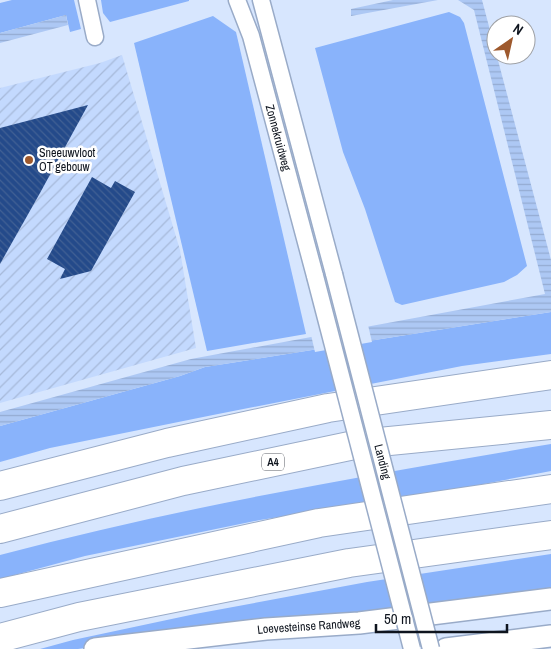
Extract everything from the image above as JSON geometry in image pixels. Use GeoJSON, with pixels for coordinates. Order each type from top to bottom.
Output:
{"type":"FeatureCollection","features":[{"type":"Feature","properties":{"kind":"highway"},"geometry":{"type":"LineString","coordinates":[[0,486],[166,443],[328,408],[387,398],[551,376]]}},
{"type":"Feature","properties":{"kind":"highway","name":"A4"},"geometry":{"type":"LineString","coordinates":[[0,529],[183,481],[359,444],[551,425]]}},
{"type":"Feature","properties":{"kind":"highway"},"geometry":{"type":"LineString","coordinates":[[0,593],[319,523],[551,489]]}},
{"type":"Feature","properties":{"kind":"highway"},"geometry":{"type":"LineString","coordinates":[[0,638],[79,617],[349,563],[551,535]]}},
{"type":"Feature","properties":{"kind":"street"},"geometry":{"type":"LineString","coordinates":[[87,0],[95,37]]}},
{"type":"Feature","properties":{"kind":"street","name":"Zonnekruidweg"},"geometry":{"type":"LineString","coordinates":[[237,0],[251,36],[315,276]]}},
{"type":"Feature","properties":{"kind":"street","name":"Zonnekruidweg"},"geometry":{"type":"LineString","coordinates":[[261,0],[334,274]]}},
{"type":"Feature","properties":{"kind":"street","name":"Landing"},"geometry":{"type":"LineString","coordinates":[[334,274],[431,649]]}},
{"type":"Feature","properties":{"kind":"street","name":"Landing"},"geometry":{"type":"LineString","coordinates":[[315,276],[412,649]]}},
{"type":"Feature","properties":{"kind":"street","name":"Loevesteinse Randweg"},"geometry":{"type":"LineString","coordinates":[[95,649],[266,629],[359,623],[551,599]]}},
{"type":"Feature","properties":{"kind":"street"},"geometry":{"type":"LineString","coordinates":[[446,649],[551,636]]}},
{"type":"Feature","properties":{"kind":"shaded area"},"geometry":{"type":"Polygon","coordinates":[[[12,0],[74,0],[81,29],[70,32],[66,15],[0,33],[0,3],[12,0]]]}},
{"type":"Feature","properties":{"kind":"shaded area"},"geometry":{"type":"Polygon","coordinates":[[[101,0],[189,1],[110,22],[103,13],[101,0]]]}},
{"type":"Feature","properties":{"kind":"shaded area"},"geometry":{"type":"Polygon","coordinates":[[[393,0],[438,0],[351,16],[351,9],[393,0]]]}},
{"type":"Feature","properties":{"kind":"shaded area"},"geometry":{"type":"Polygon","coordinates":[[[458,0],[482,0],[486,15],[486,58],[474,10],[458,0]]]}},
{"type":"Feature","properties":{"kind":"shaded area"},"geometry":{"type":"Polygon","coordinates":[[[449,12],[460,17],[464,23],[527,266],[517,275],[504,282],[402,305],[395,302],[365,209],[343,152],[315,48],[449,12]]]}},
{"type":"Feature","properties":{"kind":"shaded area"},"geometry":{"type":"Polygon","coordinates":[[[66,15],[68,25],[0,43],[0,33],[66,15]]]}},
{"type":"Feature","properties":{"kind":"shaded area"},"geometry":{"type":"Polygon","coordinates":[[[213,16],[236,32],[306,334],[207,351],[134,43],[213,16]]]}},
{"type":"Feature","properties":{"kind":"shaded area"},"geometry":{"type":"Polygon","coordinates":[[[122,55],[180,250],[196,348],[0,403],[0,88],[100,63],[122,55]]]}},
{"type":"Feature","properties":{"kind":"shaded area"},"geometry":{"type":"Polygon","coordinates":[[[488,65],[499,65],[551,260],[551,312],[205,367],[180,376],[0,426],[0,412],[191,359],[545,294],[488,65]]]}},
{"type":"Feature","properties":{"kind":"shaded area"},"geometry":{"type":"Polygon","coordinates":[[[551,312],[551,354],[462,366],[50,448],[0,462],[0,426],[180,376],[205,367],[551,312]]]}},
{"type":"Feature","properties":{"kind":"shaded area"},"geometry":{"type":"Polygon","coordinates":[[[551,444],[551,471],[458,489],[260,520],[85,556],[0,579],[0,555],[68,538],[274,493],[551,444]]]}},
{"type":"Feature","properties":{"kind":"shaded area"},"geometry":{"type":"Polygon","coordinates":[[[551,554],[551,589],[173,634],[78,649],[40,649],[73,640],[195,614],[367,582],[551,554]]]}},
{"type":"Feature","properties":{"kind":"pier"},"geometry":{"type":"Polygon","coordinates":[[[368,325],[372,342],[315,352],[311,335],[368,325]]]}},
{"type":"Feature","properties":{"kind":"building","name":"Sneeuwvloot OT gebouw"},"geometry":{"type":"Polygon","coordinates":[[[88,105],[40,193],[0,264],[0,128],[88,105]]]}},
{"type":"Feature","properties":{"kind":"building"},"geometry":{"type":"Polygon","coordinates":[[[92,177],[111,188],[115,181],[135,192],[91,271],[60,279],[65,269],[47,259],[92,177]]]}},
{"type":"Feature","properties":{"kind":"place","name":"Sneeuwvloot OT gebouw"},"geometry":{"type":"Point","coordinates":[29,160]}}]}
